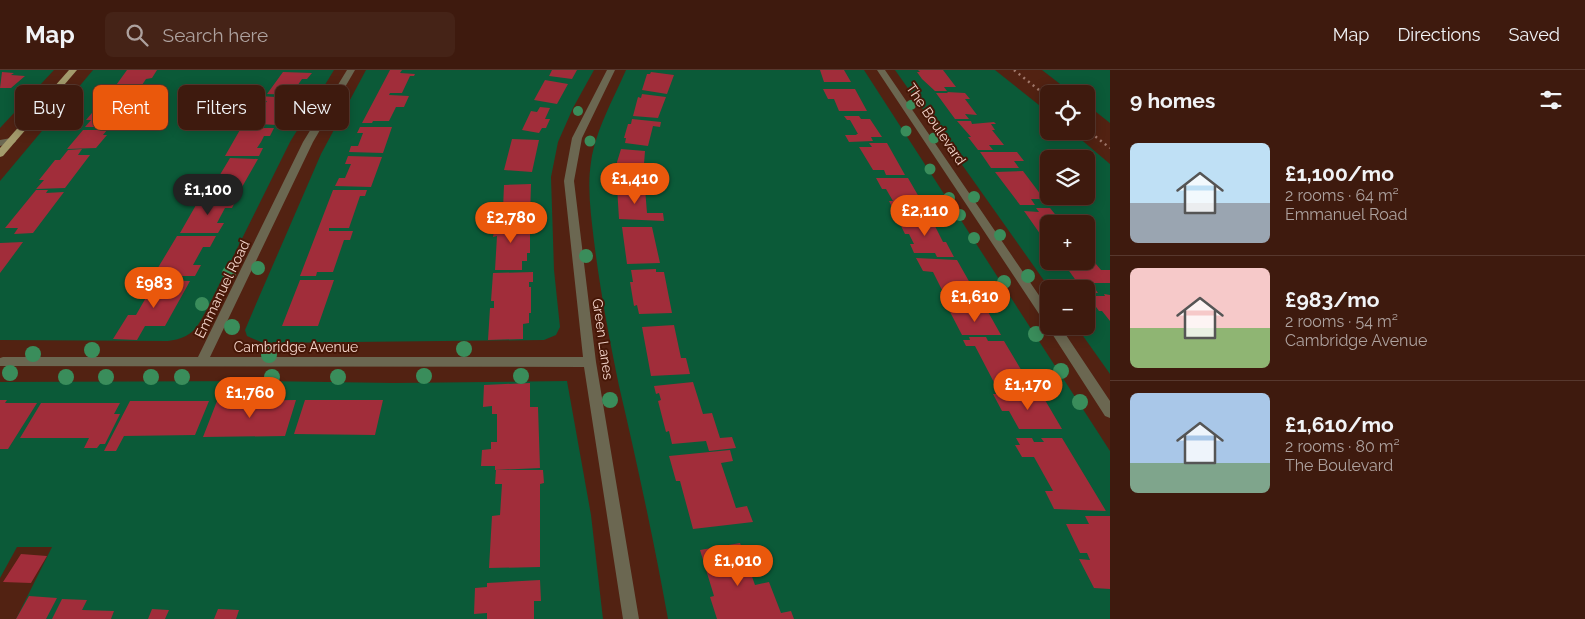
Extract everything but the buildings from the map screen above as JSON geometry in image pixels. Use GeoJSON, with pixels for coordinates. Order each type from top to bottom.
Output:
{"type":"FeatureCollection","features":[{"type":"Feature","properties":{"kind":"main road"},"geometry":{"type":"LineString","coordinates":[[0,154],[73,70]]}},
{"type":"Feature","properties":{"kind":"street","name":"Emmanuel Road"},"geometry":{"type":"LineString","coordinates":[[202,362],[308,142],[350,70]]}},
{"type":"Feature","properties":{"kind":"street","name":"Green Lanes"},"geometry":{"type":"LineString","coordinates":[[611,70],[577,138],[569,181],[590,362],[631,619]]}},
{"type":"Feature","properties":{"kind":"street","name":"The Boulevard"},"geometry":{"type":"LineString","coordinates":[[882,70],[1040,307]]}},
{"type":"Feature","properties":{"kind":"street"},"geometry":{"type":"LineString","coordinates":[[0,142],[11,141]]}},
{"type":"Feature","properties":{"kind":"street"},"geometry":{"type":"LineString","coordinates":[[1059,335],[1110,412]]}},
{"type":"Feature","properties":{"kind":"street","name":"Cambridge Avenue"},"geometry":{"type":"LineString","coordinates":[[3,362],[590,362]]}},
{"type":"Feature","properties":{"kind":"green space"},"geometry":{"type":"Polygon","coordinates":[[[0,70],[54,70],[40,85],[15,85],[15,112],[0,128],[0,70]]]}},
{"type":"Feature","properties":{"kind":"green space"},"geometry":{"type":"Polygon","coordinates":[[[93,70],[334,70],[325,85],[275,85],[275,130],[297,130],[198,325],[184,337],[168,341],[0,340],[0,181],[43,130],[83,130],[83,85],[80,85],[93,70]]]}},
{"type":"Feature","properties":{"kind":"green space"},"geometry":{"type":"Polygon","coordinates":[[[366,70],[594,70],[573,108],[558,142],[551,177],[554,270],[560,327],[556,335],[544,340],[263,343],[247,336],[245,330],[321,154],[334,130],[349,130],[349,102],[366,70]]]}},
{"type":"Feature","properties":{"kind":"green space"},"geometry":{"type":"Polygon","coordinates":[[[626,70],[864,70],[1110,451],[1110,619],[668,619],[608,332],[596,259],[590,202],[589,182],[593,150],[626,70]]]}},
{"type":"Feature","properties":{"kind":"green space"},"geometry":{"type":"Polygon","coordinates":[[[895,70],[995,70],[1040,106],[1040,140],[1082,140],[1093,150],[1040,150],[1040,205],[1095,205],[1095,151],[1110,164],[1110,374],[1082,335],[1095,335],[1095,280],[1044,280],[895,70]]]}},
{"type":"Feature","properties":{"kind":"green space"},"geometry":{"type":"Polygon","coordinates":[[[1042,70],[1110,70],[1110,123],[1095,111],[1095,85],[1061,85],[1042,70]]]}},
{"type":"Feature","properties":{"kind":"green space"},"geometry":{"type":"Polygon","coordinates":[[[263,381],[394,383],[567,381],[591,515],[603,619],[16,619],[52,547],[17,547],[0,578],[0,382],[263,381]]]}},
{"type":"Feature","properties":{"kind":"railway"},"geometry":{"type":"LineString","coordinates":[[1014,70],[1040,91]]}},
{"type":"Feature","properties":{"kind":"railway"},"geometry":{"type":"LineString","coordinates":[[1095,136],[1110,148]]}}]}
